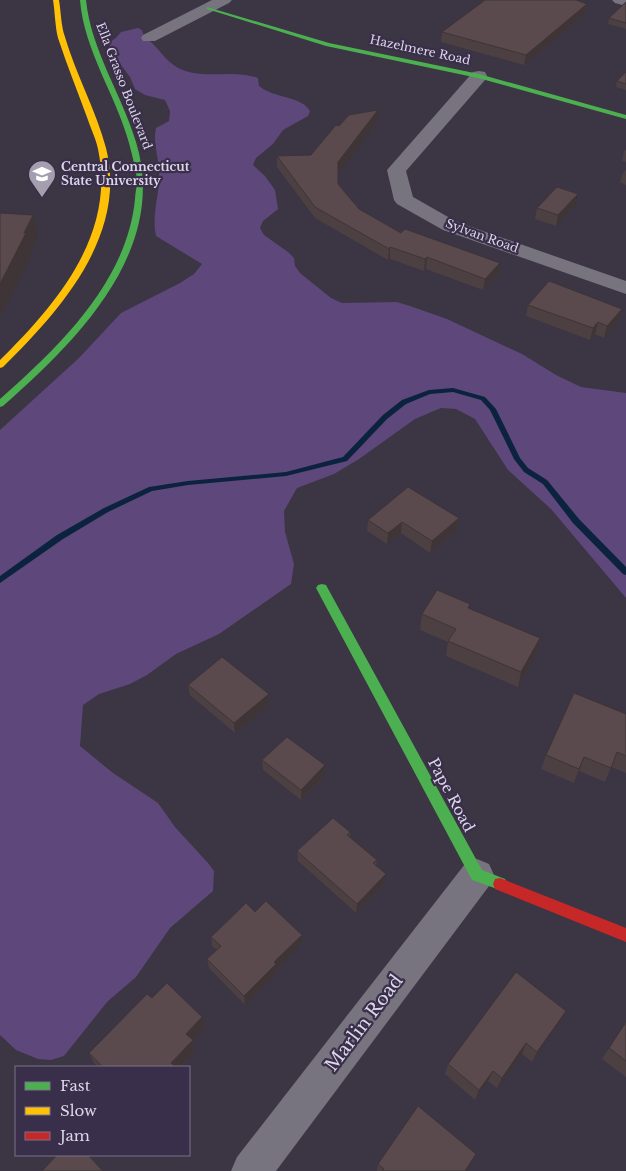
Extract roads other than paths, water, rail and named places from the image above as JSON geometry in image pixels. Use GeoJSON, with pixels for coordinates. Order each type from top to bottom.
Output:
{"type":"FeatureCollection","features":[{"type":"Feature","properties":{"kind":"main road","name":"Ella Grasso Boulevard"},"geometry":{"type":"LineString","coordinates":[[0,404],[67,342],[91,312],[117,270],[133,230],[139,194],[134,145],[85,61],[58,23],[56,0]]}},
{"type":"Feature","properties":{"kind":"main road","name":"Ella Grasso Boulevard"},"geometry":{"type":"LineString","coordinates":[[0,365],[35,330],[67,292],[88,256],[100,221],[106,181],[104,156],[85,61],[86,25],[83,0]]}},
{"type":"Feature","properties":{"kind":"main road","name":"Hazelmere Road"},"geometry":{"type":"LineString","coordinates":[[209,8],[328,45],[479,76],[626,117]]}},
{"type":"Feature","properties":{"kind":"main road","name":"Pape Road"},"geometry":{"type":"LineString","coordinates":[[322,588],[477,875]]}},
{"type":"Feature","properties":{"kind":"main road"},"geometry":{"type":"LineString","coordinates":[[477,875],[626,936]]}},
{"type":"Feature","properties":{"kind":"street"},"geometry":{"type":"LineString","coordinates":[[149,38],[224,0]]}},
{"type":"Feature","properties":{"kind":"street"},"geometry":{"type":"LineString","coordinates":[[620,0],[626,1]]}},
{"type":"Feature","properties":{"kind":"street","name":"Sylvan Road"},"geometry":{"type":"LineString","coordinates":[[479,76],[396,170],[404,200],[450,226],[626,288]]}},
{"type":"Feature","properties":{"kind":"street","name":"Marlin Road"},"geometry":{"type":"LineString","coordinates":[[251,1171],[477,875]]}},
{"type":"Feature","properties":{"kind":"waterway"},"geometry":{"type":"LineString","coordinates":[[0,580],[60,537],[106,510],[151,489],[188,483],[286,474],[345,459],[385,417],[404,402],[429,392],[453,390],[483,398],[493,409],[517,459],[526,470],[545,482],[576,521],[626,572]]}},
{"type":"Feature","properties":{"kind":"place","name":"Central Connecticut State University"},"geometry":{"type":"Point","coordinates":[42,198]}}]}
